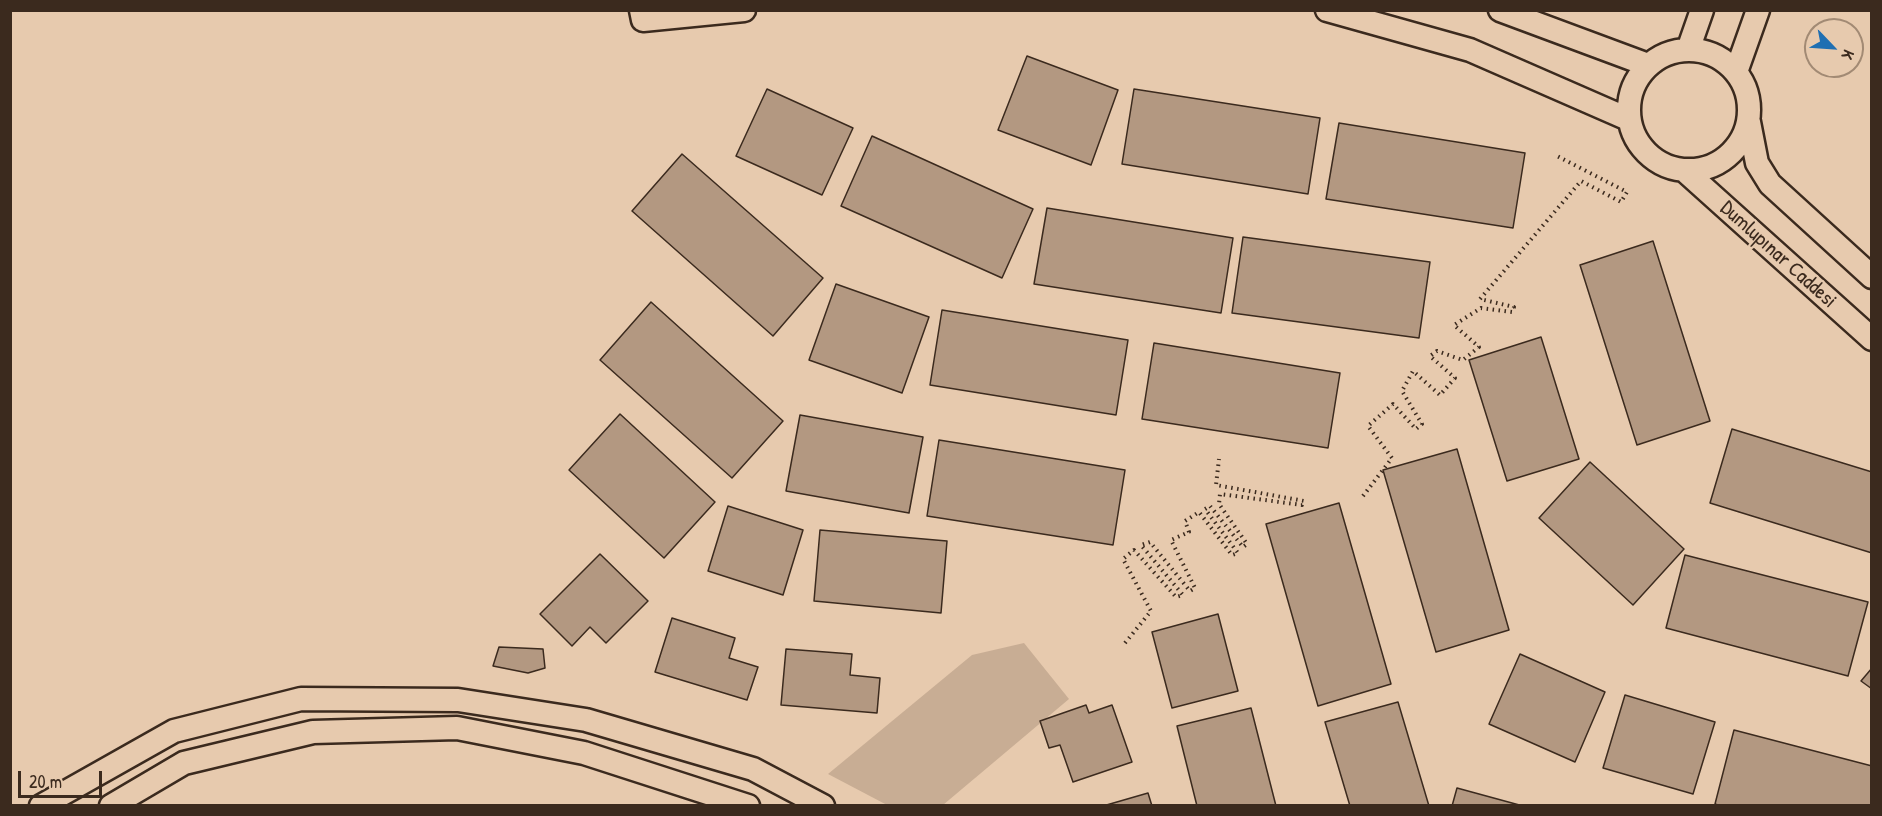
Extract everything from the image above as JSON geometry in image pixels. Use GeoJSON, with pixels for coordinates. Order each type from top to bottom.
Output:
{"type":"FeatureCollection","features":[{"type":"Feature","properties":{"kind":"street"},"geometry":{"type":"LineString","coordinates":[[641,10],[643,20],[744,10]]}},
{"type":"Feature","properties":{"kind":"street"},"geometry":{"type":"LineString","coordinates":[[1327,10],[1470,50],[1628,119]]}},
{"type":"Feature","properties":{"kind":"street"},"geometry":{"type":"LineString","coordinates":[[1500,10],[1648,65]]}},
{"type":"Feature","properties":{"kind":"street"},"geometry":{"type":"LineString","coordinates":[[1688,50],[1702,10]]}},
{"type":"Feature","properties":{"kind":"street"},"geometry":{"type":"LineString","coordinates":[[1736,72],[1758,10]]}},
{"type":"Feature","properties":{"kind":"street"},"geometry":{"type":"LineString","coordinates":[[1749,122],[1743,138],[1733,153],[1719,164],[1702,170],[1685,171],[1665,166],[1647,155],[1635,139],[1628,119],[1629,99],[1636,81],[1648,65],[1667,54],[1688,50],[1707,52],[1723,60],[1736,72],[1745,87],[1757,163],[1770,184],[1872,277]]}},
{"type":"Feature","properties":{"kind":"street","name":"Dumlupınar Caddesi"},"geometry":{"type":"LineString","coordinates":[[1685,171],[1872,339]]}},
{"type":"Feature","properties":{"kind":"street"},"geometry":{"type":"LineString","coordinates":[[41,806],[174,731],[301,699],[458,700],[586,720],[753,769],[823,806]]}},
{"type":"Feature","properties":{"kind":"street"},"geometry":{"type":"LineString","coordinates":[[111,806],[184,763],[314,732],[457,728],[584,753],[748,806]]}},
{"type":"Feature","properties":{"kind":"path"},"geometry":{"type":"LineString","coordinates":[[1362,496],[1392,458],[1368,426],[1393,404],[1416,429],[1422,424],[1402,391],[1413,371],[1440,395],[1448,387],[1455,378],[1431,356],[1437,351],[1463,360],[1479,347],[1454,325],[1481,308],[1512,312],[1514,307],[1480,298],[1581,181],[1621,202],[1627,192],[1555,154]]}},
{"type":"Feature","properties":{"kind":"path"},"geometry":{"type":"LineString","coordinates":[[1125,643],[1151,611],[1123,559],[1134,550],[1176,597],[1183,595],[1141,545],[1150,542],[1190,591],[1195,588],[1171,540],[1189,532],[1185,520],[1199,512],[1232,555],[1238,553],[1204,508],[1210,506],[1243,547],[1247,544],[1219,504],[1220,494],[1302,505],[1304,501],[1216,485],[1219,459]]}},
{"type":"Feature","properties":{"kind":"shaded area"},"geometry":{"type":"Polygon","coordinates":[[[1024,643],[1069,699],[943,805],[887,805],[828,774],[972,655],[1024,643]]]}},
{"type":"Feature","properties":{"kind":"building"},"geometry":{"type":"Polygon","coordinates":[[[1027,56],[1118,90],[1091,165],[998,130],[1027,56]]]}},
{"type":"Feature","properties":{"kind":"building"},"geometry":{"type":"Polygon","coordinates":[[[767,89],[853,128],[822,195],[736,156],[767,89]]]}},
{"type":"Feature","properties":{"kind":"building"},"geometry":{"type":"Polygon","coordinates":[[[1134,89],[1320,118],[1308,194],[1122,164],[1134,89]]]}},
{"type":"Feature","properties":{"kind":"building"},"geometry":{"type":"Polygon","coordinates":[[[1339,123],[1525,153],[1513,228],[1326,199],[1339,123]]]}},
{"type":"Feature","properties":{"kind":"building"},"geometry":{"type":"Polygon","coordinates":[[[872,136],[1033,209],[1002,278],[841,206],[872,136]]]}},
{"type":"Feature","properties":{"kind":"building"},"geometry":{"type":"Polygon","coordinates":[[[682,154],[823,278],[773,336],[632,211],[682,154]]]}},
{"type":"Feature","properties":{"kind":"building"},"geometry":{"type":"Polygon","coordinates":[[[1047,208],[1233,238],[1221,313],[1034,284],[1047,208]]]}},
{"type":"Feature","properties":{"kind":"building"},"geometry":{"type":"Polygon","coordinates":[[[1243,237],[1430,262],[1419,338],[1232,313],[1243,237]]]}},
{"type":"Feature","properties":{"kind":"building"},"geometry":{"type":"Polygon","coordinates":[[[1653,241],[1710,421],[1637,445],[1580,265],[1653,241]]]}},
{"type":"Feature","properties":{"kind":"building"},"geometry":{"type":"Polygon","coordinates":[[[836,284],[929,317],[902,393],[809,360],[836,284]]]}},
{"type":"Feature","properties":{"kind":"building"},"geometry":{"type":"Polygon","coordinates":[[[651,302],[783,421],[732,478],[600,360],[651,302]]]}},
{"type":"Feature","properties":{"kind":"building"},"geometry":{"type":"Polygon","coordinates":[[[942,310],[1128,340],[1116,415],[930,385],[942,310]]]}},
{"type":"Feature","properties":{"kind":"building"},"geometry":{"type":"Polygon","coordinates":[[[1541,337],[1579,459],[1507,481],[1469,360],[1541,337]]]}},
{"type":"Feature","properties":{"kind":"building"},"geometry":{"type":"Polygon","coordinates":[[[1154,343],[1340,373],[1328,448],[1142,419],[1154,343]]]}},
{"type":"Feature","properties":{"kind":"building"},"geometry":{"type":"Polygon","coordinates":[[[620,414],[715,502],[664,558],[569,470],[620,414]]]}},
{"type":"Feature","properties":{"kind":"building"},"geometry":{"type":"Polygon","coordinates":[[[800,415],[923,437],[909,513],[786,491],[800,415]]]}},
{"type":"Feature","properties":{"kind":"building"},"geometry":{"type":"Polygon","coordinates":[[[1732,429],[1872,472],[1872,553],[1710,503],[1732,429]]]}},
{"type":"Feature","properties":{"kind":"building"},"geometry":{"type":"Polygon","coordinates":[[[939,440],[1125,470],[1113,545],[927,516],[939,440]]]}},
{"type":"Feature","properties":{"kind":"building"},"geometry":{"type":"Polygon","coordinates":[[[1457,449],[1509,630],[1436,652],[1383,470],[1457,449]]]}},
{"type":"Feature","properties":{"kind":"building"},"geometry":{"type":"Polygon","coordinates":[[[1590,462],[1684,549],[1633,605],[1539,518],[1590,462]]]}},
{"type":"Feature","properties":{"kind":"building"},"geometry":{"type":"Polygon","coordinates":[[[1339,503],[1391,684],[1318,706],[1266,524],[1339,503]]]}},
{"type":"Feature","properties":{"kind":"building"},"geometry":{"type":"Polygon","coordinates":[[[728,506],[803,530],[783,595],[708,571],[728,506]]]}},
{"type":"Feature","properties":{"kind":"building"},"geometry":{"type":"Polygon","coordinates":[[[820,530],[947,541],[941,613],[814,601],[820,530]]]}},
{"type":"Feature","properties":{"kind":"building"},"geometry":{"type":"Polygon","coordinates":[[[600,554],[648,601],[606,643],[590,627],[572,646],[540,614],[600,554]]]}},
{"type":"Feature","properties":{"kind":"building"},"geometry":{"type":"Polygon","coordinates":[[[1685,555],[1868,602],[1848,676],[1666,628],[1685,555]]]}},
{"type":"Feature","properties":{"kind":"building"},"geometry":{"type":"Polygon","coordinates":[[[1218,614],[1238,691],[1172,708],[1152,632],[1218,614]]]}},
{"type":"Feature","properties":{"kind":"building"},"geometry":{"type":"Polygon","coordinates":[[[672,618],[735,638],[729,658],[758,667],[747,700],[655,672],[672,618]]]}},
{"type":"Feature","properties":{"kind":"building"},"geometry":{"type":"Polygon","coordinates":[[[499,647],[543,649],[545,668],[528,673],[493,666],[499,647]]]}},
{"type":"Feature","properties":{"kind":"building"},"geometry":{"type":"Polygon","coordinates":[[[786,649],[852,654],[850,675],[880,678],[877,713],[781,705],[786,649]]]}},
{"type":"Feature","properties":{"kind":"building"},"geometry":{"type":"Polygon","coordinates":[[[1520,654],[1605,692],[1575,762],[1489,724],[1520,654]]]}},
{"type":"Feature","properties":{"kind":"building"},"geometry":{"type":"Polygon","coordinates":[[[1872,668],[1872,689],[1861,681],[1872,668]]]}},
{"type":"Feature","properties":{"kind":"building"},"geometry":{"type":"Polygon","coordinates":[[[1625,695],[1715,722],[1693,794],[1603,768],[1625,695]]]}},
{"type":"Feature","properties":{"kind":"building"},"geometry":{"type":"Polygon","coordinates":[[[1398,702],[1429,806],[1350,806],[1325,722],[1398,702]]]}},
{"type":"Feature","properties":{"kind":"building"},"geometry":{"type":"Polygon","coordinates":[[[1086,705],[1089,713],[1112,705],[1132,762],[1073,782],[1060,745],[1049,748],[1040,721],[1086,705]]]}},
{"type":"Feature","properties":{"kind":"building"},"geometry":{"type":"Polygon","coordinates":[[[1251,708],[1276,806],[1197,806],[1177,726],[1251,708]]]}},
{"type":"Feature","properties":{"kind":"building"},"geometry":{"type":"Polygon","coordinates":[[[1734,730],[1872,766],[1872,806],[1721,806],[1715,804],[1734,730]]]}},
{"type":"Feature","properties":{"kind":"building"},"geometry":{"type":"Polygon","coordinates":[[[1457,788],[1523,806],[1452,806],[1457,788]]]}},
{"type":"Feature","properties":{"kind":"building"},"geometry":{"type":"Polygon","coordinates":[[[1148,793],[1152,806],[1103,806],[1148,793]]]}}]}
